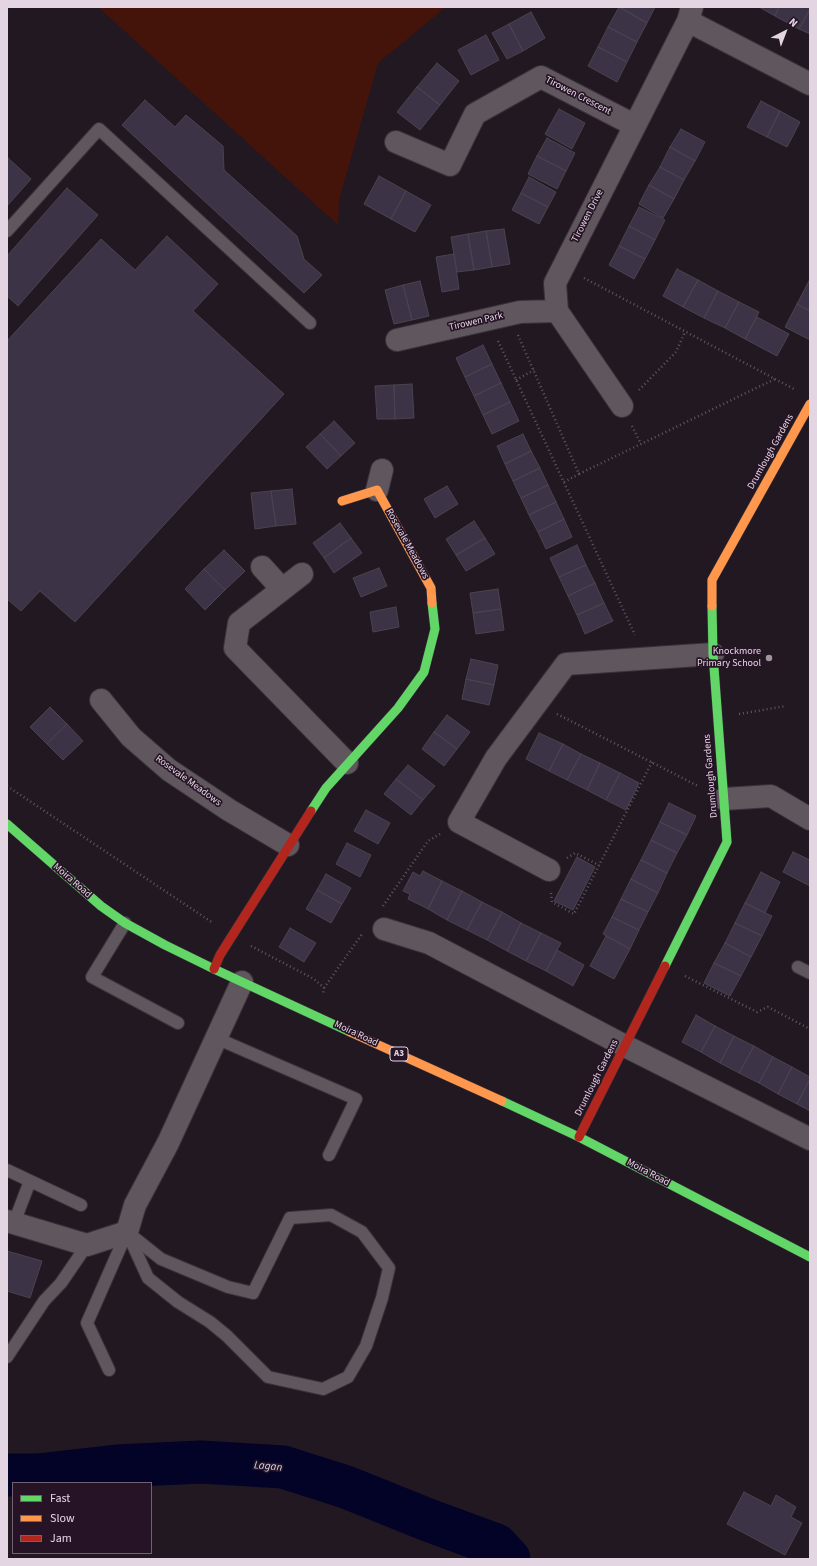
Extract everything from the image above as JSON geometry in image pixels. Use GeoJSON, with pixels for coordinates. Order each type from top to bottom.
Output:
{"type":"FeatureCollection","features":[{"type":"Feature","properties":{"kind":"main road","name":"Drumlough Gardens"},"geometry":{"type":"LineString","coordinates":[[579,1137],[727,842],[713,654],[712,580],[810,404]]}},
{"type":"Feature","properties":{"kind":"main road","name":"Rosevale Meadows"},"geometry":{"type":"LineString","coordinates":[[214,969],[220,954],[288,845],[326,788],[398,708],[424,672],[435,629],[430,588],[379,480],[342,501]]}},
{"type":"Feature","properties":{"kind":"main road","name":"Moira Road"},"geometry":{"type":"LineString","coordinates":[[7,824],[101,906],[125,923],[165,945],[579,1137],[810,1257]]}},
{"type":"Feature","properties":{"kind":"street","name":"Tirowen Drive"},"geometry":{"type":"LineString","coordinates":[[557,311],[555,282],[690,14],[810,84]]}},
{"type":"Feature","properties":{"kind":"street","name":"Tirowen Crescent"},"geometry":{"type":"LineString","coordinates":[[396,142],[450,165],[475,114],[541,77],[634,124]]}},
{"type":"Feature","properties":{"kind":"street","name":"Tirowen Park"},"geometry":{"type":"LineString","coordinates":[[396,340],[520,312],[557,311]]}},
{"type":"Feature","properties":{"kind":"street"},"geometry":{"type":"LineString","coordinates":[[557,311],[622,406]]}},
{"type":"Feature","properties":{"kind":"street"},"geometry":{"type":"LineString","coordinates":[[262,567],[282,589]]}},
{"type":"Feature","properties":{"kind":"street"},"geometry":{"type":"LineString","coordinates":[[302,574],[239,623],[235,648],[347,763]]}},
{"type":"Feature","properties":{"kind":"street"},"geometry":{"type":"LineString","coordinates":[[548,870],[459,822],[496,758],[566,664],[713,654]]}},
{"type":"Feature","properties":{"kind":"street","name":"Rosevale Meadows"},"geometry":{"type":"LineString","coordinates":[[102,700],[131,737],[169,770],[229,810],[288,845]]}},
{"type":"Feature","properties":{"kind":"street"},"geometry":{"type":"LineString","coordinates":[[724,799],[771,796],[810,819]]}},
{"type":"Feature","properties":{"kind":"street"},"geometry":{"type":"LineString","coordinates":[[377,922],[429,943],[625,1046],[810,1139]]}},
{"type":"Feature","properties":{"kind":"street"},"geometry":{"type":"LineString","coordinates":[[11,1222],[87,1245],[127,1232],[135,1205],[168,1143],[242,982]]}},
{"type":"Feature","properties":{"kind":"lane"},"geometry":{"type":"LineString","coordinates":[[7,231],[99,129],[310,323]]}},
{"type":"Feature","properties":{"kind":"lane"},"geometry":{"type":"LineString","coordinates":[[125,923],[92,977],[178,1023]]}},
{"type":"Feature","properties":{"kind":"lane"},"geometry":{"type":"LineString","coordinates":[[798,967],[810,973]]}},
{"type":"Feature","properties":{"kind":"lane"},"geometry":{"type":"LineString","coordinates":[[216,1038],[356,1099],[329,1155]]}},
{"type":"Feature","properties":{"kind":"lane"},"geometry":{"type":"LineString","coordinates":[[7,1170],[81,1205]]}},
{"type":"Feature","properties":{"kind":"lane"},"geometry":{"type":"LineString","coordinates":[[11,1222],[30,1181]]}},
{"type":"Feature","properties":{"kind":"lane"},"geometry":{"type":"LineString","coordinates":[[331,1215],[362,1232],[389,1268],[382,1298],[366,1346],[348,1377],[323,1390],[268,1377],[228,1336],[216,1326],[178,1302],[148,1278],[127,1232],[167,1262],[228,1287],[254,1293],[290,1218],[331,1215]]}},
{"type":"Feature","properties":{"kind":"lane"},"geometry":{"type":"LineString","coordinates":[[109,1370],[87,1323],[127,1232]]}},
{"type":"Feature","properties":{"kind":"lane"},"geometry":{"type":"LineString","coordinates":[[7,1358],[44,1301],[61,1283],[87,1245]]}},
{"type":"Feature","properties":{"kind":"path"},"geometry":{"type":"LineString","coordinates":[[562,267],[796,390]]}},
{"type":"Feature","properties":{"kind":"path"},"geometry":{"type":"LineString","coordinates":[[622,406],[676,352],[685,332]]}},
{"type":"Feature","properties":{"kind":"path"},"geometry":{"type":"LineString","coordinates":[[497,340],[646,658]]}},
{"type":"Feature","properties":{"kind":"path"},"geometry":{"type":"LineString","coordinates":[[516,380],[534,370]]}},
{"type":"Feature","properties":{"kind":"path"},"geometry":{"type":"LineString","coordinates":[[564,482],[579,474]]}},
{"type":"Feature","properties":{"kind":"path"},"geometry":{"type":"LineString","coordinates":[[537,704],[724,799]]}},
{"type":"Feature","properties":{"kind":"path"},"geometry":{"type":"LineString","coordinates":[[717,718],[786,706]]}},
{"type":"Feature","properties":{"kind":"path"},"geometry":{"type":"LineString","coordinates":[[599,865],[575,853],[548,870],[552,902],[574,914],[652,762]]}},
{"type":"Feature","properties":{"kind":"path"},"geometry":{"type":"LineString","coordinates":[[7,786],[232,936],[314,979],[324,988]]}},
{"type":"Feature","properties":{"kind":"path"},"geometry":{"type":"LineString","coordinates":[[319,1017],[324,988],[377,922],[428,841],[459,822]]}},
{"type":"Feature","properties":{"kind":"path"},"geometry":{"type":"LineString","coordinates":[[665,966],[757,1012],[768,1007],[810,1029]]}},
{"type":"Feature","properties":{"kind":"shaded area"},"geometry":{"type":"Polygon","coordinates":[[[98,7],[446,7],[378,63],[339,200],[338,225],[98,7]]]}},
{"type":"Feature","properties":{"kind":"building"},"geometry":{"type":"Polygon","coordinates":[[[619,7],[647,23],[637,42],[608,27],[619,7]]]}},
{"type":"Feature","properties":{"kind":"building"},"geometry":{"type":"Polygon","coordinates":[[[619,7],[655,7],[647,23],[619,7]]]}},
{"type":"Feature","properties":{"kind":"building"},"geometry":{"type":"Polygon","coordinates":[[[759,7],[779,7],[775,16],[759,7]]]}},
{"type":"Feature","properties":{"kind":"building"},"geometry":{"type":"Polygon","coordinates":[[[779,7],[810,7],[810,9],[799,29],[775,16],[779,7]]]}},
{"type":"Feature","properties":{"kind":"building"},"geometry":{"type":"Polygon","coordinates":[[[810,9],[810,34],[799,29],[810,9]]]}},
{"type":"Feature","properties":{"kind":"building"},"geometry":{"type":"Polygon","coordinates":[[[531,12],[545,38],[523,51],[509,24],[531,12]]]}},
{"type":"Feature","properties":{"kind":"building"},"geometry":{"type":"Polygon","coordinates":[[[509,24],[523,51],[507,59],[492,33],[509,24]]]}},
{"type":"Feature","properties":{"kind":"building"},"geometry":{"type":"Polygon","coordinates":[[[608,27],[637,42],[627,62],[598,47],[608,27]]]}},
{"type":"Feature","properties":{"kind":"building"},"geometry":{"type":"Polygon","coordinates":[[[486,35],[499,60],[471,75],[458,50],[486,35]]]}},
{"type":"Feature","properties":{"kind":"building"},"geometry":{"type":"Polygon","coordinates":[[[598,47],[627,62],[617,82],[588,66],[598,47]]]}},
{"type":"Feature","properties":{"kind":"building"},"geometry":{"type":"Polygon","coordinates":[[[437,63],[459,81],[440,105],[417,87],[437,63]]]}},
{"type":"Feature","properties":{"kind":"building"},"geometry":{"type":"Polygon","coordinates":[[[417,87],[440,105],[420,130],[397,112],[417,87]]]}},
{"type":"Feature","properties":{"kind":"building"},"geometry":{"type":"Polygon","coordinates":[[[145,100],[175,127],[186,115],[223,146],[224,170],[297,236],[304,259],[322,275],[304,293],[122,125],[145,100]]]}},
{"type":"Feature","properties":{"kind":"building"},"geometry":{"type":"Polygon","coordinates":[[[761,101],[780,111],[767,137],[747,127],[761,101]]]}},
{"type":"Feature","properties":{"kind":"building"},"geometry":{"type":"Polygon","coordinates":[[[559,109],[585,123],[572,149],[545,134],[559,109]]]}},
{"type":"Feature","properties":{"kind":"building"},"geometry":{"type":"Polygon","coordinates":[[[780,111],[800,122],[787,147],[767,137],[780,111]]]}},
{"type":"Feature","properties":{"kind":"building"},"geometry":{"type":"Polygon","coordinates":[[[681,129],[705,142],[695,161],[670,147],[681,129]]]}},
{"type":"Feature","properties":{"kind":"building"},"geometry":{"type":"Polygon","coordinates":[[[547,138],[575,153],[566,171],[537,156],[547,138]]]}},
{"type":"Feature","properties":{"kind":"building"},"geometry":{"type":"Polygon","coordinates":[[[670,147],[695,161],[684,180],[660,167],[670,147]]]}},
{"type":"Feature","properties":{"kind":"building"},"geometry":{"type":"Polygon","coordinates":[[[537,156],[566,171],[557,189],[528,174],[537,156]]]}},
{"type":"Feature","properties":{"kind":"building"},"geometry":{"type":"Polygon","coordinates":[[[8,158],[31,179],[7,206],[7,159],[8,158]]]}},
{"type":"Feature","properties":{"kind":"building"},"geometry":{"type":"Polygon","coordinates":[[[660,167],[684,180],[674,199],[649,185],[660,167]]]}},
{"type":"Feature","properties":{"kind":"building"},"geometry":{"type":"Polygon","coordinates":[[[379,176],[406,191],[391,219],[364,204],[379,176]]]}},
{"type":"Feature","properties":{"kind":"building"},"geometry":{"type":"Polygon","coordinates":[[[529,177],[556,192],[548,207],[521,193],[529,177]]]}},
{"type":"Feature","properties":{"kind":"building"},"geometry":{"type":"Polygon","coordinates":[[[649,185],[674,199],[663,218],[639,204],[649,185]]]}},
{"type":"Feature","properties":{"kind":"building"},"geometry":{"type":"Polygon","coordinates":[[[67,188],[98,215],[18,306],[7,296],[7,256],[67,188]]]}},
{"type":"Feature","properties":{"kind":"building"},"geometry":{"type":"Polygon","coordinates":[[[406,191],[431,205],[415,232],[391,219],[406,191]]]}},
{"type":"Feature","properties":{"kind":"building"},"geometry":{"type":"Polygon","coordinates":[[[521,193],[548,207],[539,224],[512,210],[521,193]]]}},
{"type":"Feature","properties":{"kind":"building"},"geometry":{"type":"Polygon","coordinates":[[[639,207],[665,220],[655,240],[629,226],[639,207]]]}},
{"type":"Feature","properties":{"kind":"building"},"geometry":{"type":"Polygon","coordinates":[[[629,226],[655,240],[645,259],[619,246],[629,226]]]}},
{"type":"Feature","properties":{"kind":"building"},"geometry":{"type":"Polygon","coordinates":[[[504,229],[510,264],[492,267],[486,231],[504,229]]]}},
{"type":"Feature","properties":{"kind":"building"},"geometry":{"type":"Polygon","coordinates":[[[486,231],[492,267],[474,270],[468,234],[486,231]]]}},
{"type":"Feature","properties":{"kind":"building"},"geometry":{"type":"Polygon","coordinates":[[[468,234],[474,270],[457,272],[451,237],[468,234]]]}},
{"type":"Feature","properties":{"kind":"building"},"geometry":{"type":"Polygon","coordinates":[[[167,236],[218,284],[193,311],[284,394],[75,622],[40,591],[21,611],[7,599],[7,341],[101,239],[135,270],[167,236]]]}},
{"type":"Feature","properties":{"kind":"building"},"geometry":{"type":"Polygon","coordinates":[[[619,246],[645,259],[634,279],[609,265],[619,246]]]}},
{"type":"Feature","properties":{"kind":"building"},"geometry":{"type":"Polygon","coordinates":[[[454,254],[459,289],[442,292],[436,257],[454,254]]]}},
{"type":"Feature","properties":{"kind":"building"},"geometry":{"type":"Polygon","coordinates":[[[677,269],[698,280],[683,307],[663,296],[677,269]]]}},
{"type":"Feature","properties":{"kind":"building"},"geometry":{"type":"Polygon","coordinates":[[[698,280],[718,291],[704,318],[683,307],[698,280]]]}},
{"type":"Feature","properties":{"kind":"building"},"geometry":{"type":"Polygon","coordinates":[[[420,281],[429,316],[412,320],[403,285],[420,281]]]}},
{"type":"Feature","properties":{"kind":"building"},"geometry":{"type":"Polygon","coordinates":[[[809,281],[810,282],[810,311],[797,304],[809,281]]]}},
{"type":"Feature","properties":{"kind":"building"},"geometry":{"type":"Polygon","coordinates":[[[403,285],[412,320],[394,324],[385,290],[403,285]]]}},
{"type":"Feature","properties":{"kind":"building"},"geometry":{"type":"Polygon","coordinates":[[[718,291],[739,302],[725,328],[704,318],[718,291]]]}},
{"type":"Feature","properties":{"kind":"building"},"geometry":{"type":"Polygon","coordinates":[[[739,302],[759,312],[745,339],[725,328],[739,302]]]}},
{"type":"Feature","properties":{"kind":"building"},"geometry":{"type":"Polygon","coordinates":[[[797,304],[810,311],[810,340],[785,327],[797,304]]]}},
{"type":"Feature","properties":{"kind":"building"},"geometry":{"type":"Polygon","coordinates":[[[757,317],[789,334],[777,356],[745,339],[757,317]]]}},
{"type":"Feature","properties":{"kind":"building"},"geometry":{"type":"Polygon","coordinates":[[[483,345],[492,364],[465,377],[456,358],[483,345]]]}},
{"type":"Feature","properties":{"kind":"building"},"geometry":{"type":"Polygon","coordinates":[[[492,364],[501,383],[474,396],[465,377],[492,364]]]}},
{"type":"Feature","properties":{"kind":"building"},"geometry":{"type":"Polygon","coordinates":[[[501,383],[510,402],[483,415],[474,396],[501,383]]]}},
{"type":"Feature","properties":{"kind":"building"},"geometry":{"type":"Polygon","coordinates":[[[412,384],[414,418],[395,419],[394,385],[412,384]]]}},
{"type":"Feature","properties":{"kind":"building"},"geometry":{"type":"Polygon","coordinates":[[[394,385],[395,419],[377,419],[375,386],[394,385]]]}},
{"type":"Feature","properties":{"kind":"building"},"geometry":{"type":"Polygon","coordinates":[[[510,402],[519,421],[492,434],[483,415],[510,402]]]}},
{"type":"Feature","properties":{"kind":"building"},"geometry":{"type":"Polygon","coordinates":[[[334,421],[355,443],[341,456],[320,434],[334,421]]]}},
{"type":"Feature","properties":{"kind":"building"},"geometry":{"type":"Polygon","coordinates":[[[320,434],[341,456],[327,469],[306,447],[320,434]]]}},
{"type":"Feature","properties":{"kind":"building"},"geometry":{"type":"Polygon","coordinates":[[[523,434],[531,451],[505,464],[497,446],[523,434]]]}},
{"type":"Feature","properties":{"kind":"building"},"geometry":{"type":"Polygon","coordinates":[[[531,451],[540,468],[513,481],[505,464],[531,451]]]}},
{"type":"Feature","properties":{"kind":"building"},"geometry":{"type":"Polygon","coordinates":[[[540,468],[548,485],[521,498],[513,481],[540,468]]]}},
{"type":"Feature","properties":{"kind":"building"},"geometry":{"type":"Polygon","coordinates":[[[548,485],[556,502],[529,515],[521,498],[548,485]]]}},
{"type":"Feature","properties":{"kind":"building"},"geometry":{"type":"Polygon","coordinates":[[[447,486],[458,504],[435,518],[424,499],[447,486]]]}},
{"type":"Feature","properties":{"kind":"building"},"geometry":{"type":"Polygon","coordinates":[[[292,489],[296,524],[276,526],[271,491],[292,489]]]}},
{"type":"Feature","properties":{"kind":"building"},"geometry":{"type":"Polygon","coordinates":[[[271,491],[276,526],[255,529],[251,493],[271,491]]]}},
{"type":"Feature","properties":{"kind":"building"},"geometry":{"type":"Polygon","coordinates":[[[556,502],[564,519],[538,532],[529,515],[556,502]]]}},
{"type":"Feature","properties":{"kind":"building"},"geometry":{"type":"Polygon","coordinates":[[[564,519],[572,537],[546,549],[538,532],[564,519]]]}},
{"type":"Feature","properties":{"kind":"building"},"geometry":{"type":"Polygon","coordinates":[[[474,521],[485,538],[456,555],[446,539],[474,521]]]}},
{"type":"Feature","properties":{"kind":"building"},"geometry":{"type":"Polygon","coordinates":[[[340,523],[351,538],[324,558],[313,543],[340,523]]]}},
{"type":"Feature","properties":{"kind":"building"},"geometry":{"type":"Polygon","coordinates":[[[351,538],[362,553],[334,573],[324,558],[351,538]]]}},
{"type":"Feature","properties":{"kind":"building"},"geometry":{"type":"Polygon","coordinates":[[[485,538],[495,554],[466,571],[456,555],[485,538]]]}},
{"type":"Feature","properties":{"kind":"building"},"geometry":{"type":"Polygon","coordinates":[[[577,545],[586,565],[559,577],[550,558],[577,545]]]}},
{"type":"Feature","properties":{"kind":"building"},"geometry":{"type":"Polygon","coordinates":[[[224,550],[245,571],[225,590],[204,569],[224,550]]]}},
{"type":"Feature","properties":{"kind":"building"},"geometry":{"type":"Polygon","coordinates":[[[586,565],[595,583],[568,596],[559,577],[586,565]]]}},
{"type":"Feature","properties":{"kind":"building"},"geometry":{"type":"Polygon","coordinates":[[[379,568],[387,586],[361,597],[353,578],[379,568]]]}},
{"type":"Feature","properties":{"kind":"building"},"geometry":{"type":"Polygon","coordinates":[[[204,569],[225,590],[205,610],[185,589],[204,569]]]}},
{"type":"Feature","properties":{"kind":"building"},"geometry":{"type":"Polygon","coordinates":[[[595,583],[604,603],[577,615],[568,596],[595,583]]]}},
{"type":"Feature","properties":{"kind":"building"},"geometry":{"type":"Polygon","coordinates":[[[498,589],[501,609],[473,613],[470,593],[498,589]]]}},
{"type":"Feature","properties":{"kind":"building"},"geometry":{"type":"Polygon","coordinates":[[[604,603],[613,621],[585,634],[577,615],[604,603]]]}},
{"type":"Feature","properties":{"kind":"building"},"geometry":{"type":"Polygon","coordinates":[[[396,607],[399,627],[373,632],[370,612],[396,607]]]}},
{"type":"Feature","properties":{"kind":"building"},"geometry":{"type":"Polygon","coordinates":[[[501,609],[504,630],[476,634],[473,613],[501,609]]]}},
{"type":"Feature","properties":{"kind":"building"},"geometry":{"type":"Polygon","coordinates":[[[471,659],[498,665],[494,685],[466,679],[471,659]]]}},
{"type":"Feature","properties":{"kind":"building"},"geometry":{"type":"Polygon","coordinates":[[[466,679],[494,685],[489,705],[462,699],[466,679]]]}},
{"type":"Feature","properties":{"kind":"building"},"geometry":{"type":"Polygon","coordinates":[[[50,707],[67,724],[47,744],[30,727],[50,707]]]}},
{"type":"Feature","properties":{"kind":"building"},"geometry":{"type":"Polygon","coordinates":[[[447,715],[470,732],[457,749],[434,732],[447,715]]]}},
{"type":"Feature","properties":{"kind":"building"},"geometry":{"type":"Polygon","coordinates":[[[67,724],[83,741],[63,760],[47,744],[67,724]]]}},
{"type":"Feature","properties":{"kind":"building"},"geometry":{"type":"Polygon","coordinates":[[[434,732],[457,749],[444,766],[422,749],[434,732]]]}},
{"type":"Feature","properties":{"kind":"building"},"geometry":{"type":"Polygon","coordinates":[[[539,733],[563,744],[549,771],[526,759],[539,733]]]}},
{"type":"Feature","properties":{"kind":"building"},"geometry":{"type":"Polygon","coordinates":[[[563,744],[581,754],[567,780],[549,771],[563,744]]]}},
{"type":"Feature","properties":{"kind":"building"},"geometry":{"type":"Polygon","coordinates":[[[581,754],[600,763],[587,790],[567,780],[581,754]]]}},
{"type":"Feature","properties":{"kind":"building"},"geometry":{"type":"Polygon","coordinates":[[[600,763],[620,773],[606,800],[587,790],[600,763]]]}},
{"type":"Feature","properties":{"kind":"building"},"geometry":{"type":"Polygon","coordinates":[[[408,765],[435,786],[423,800],[396,779],[408,765]]]}},
{"type":"Feature","properties":{"kind":"building"},"geometry":{"type":"Polygon","coordinates":[[[620,773],[639,783],[626,810],[606,800],[620,773]]]}},
{"type":"Feature","properties":{"kind":"building"},"geometry":{"type":"Polygon","coordinates":[[[396,779],[423,800],[411,815],[384,794],[396,779]]]}},
{"type":"Feature","properties":{"kind":"building"},"geometry":{"type":"Polygon","coordinates":[[[669,803],[696,816],[687,835],[660,822],[669,803]]]}},
{"type":"Feature","properties":{"kind":"building"},"geometry":{"type":"Polygon","coordinates":[[[366,810],[390,823],[378,844],[354,831],[366,810]]]}},
{"type":"Feature","properties":{"kind":"building"},"geometry":{"type":"Polygon","coordinates":[[[660,822],[687,835],[677,853],[651,840],[660,822]]]}},
{"type":"Feature","properties":{"kind":"building"},"geometry":{"type":"Polygon","coordinates":[[[651,840],[677,853],[667,873],[641,860],[651,840]]]}},
{"type":"Feature","properties":{"kind":"building"},"geometry":{"type":"Polygon","coordinates":[[[347,843],[371,855],[360,877],[336,864],[347,843]]]}},
{"type":"Feature","properties":{"kind":"building"},"geometry":{"type":"Polygon","coordinates":[[[793,852],[810,860],[810,886],[783,872],[793,852]]]}},
{"type":"Feature","properties":{"kind":"building"},"geometry":{"type":"Polygon","coordinates":[[[577,857],[595,867],[573,910],[554,901],[577,857]]]}},
{"type":"Feature","properties":{"kind":"building"},"geometry":{"type":"Polygon","coordinates":[[[641,860],[667,873],[658,893],[631,879],[641,860]]]}},
{"type":"Feature","properties":{"kind":"building"},"geometry":{"type":"Polygon","coordinates":[[[423,871],[442,881],[428,909],[408,899],[410,894],[403,891],[413,872],[420,876],[423,871]]]}},
{"type":"Feature","properties":{"kind":"building"},"geometry":{"type":"Polygon","coordinates":[[[761,872],[780,882],[765,913],[745,903],[761,872]]]}},
{"type":"Feature","properties":{"kind":"building"},"geometry":{"type":"Polygon","coordinates":[[[326,874],[351,888],[342,904],[317,890],[326,874]]]}},
{"type":"Feature","properties":{"kind":"building"},"geometry":{"type":"Polygon","coordinates":[[[631,879],[658,893],[648,912],[621,899],[631,879]]]}},
{"type":"Feature","properties":{"kind":"building"},"geometry":{"type":"Polygon","coordinates":[[[442,881],[462,891],[447,920],[428,909],[442,881]]]}},
{"type":"Feature","properties":{"kind":"building"},"geometry":{"type":"Polygon","coordinates":[[[317,890],[342,904],[331,923],[306,909],[317,890]]]}},
{"type":"Feature","properties":{"kind":"building"},"geometry":{"type":"Polygon","coordinates":[[[462,891],[482,902],[467,930],[447,920],[462,891]]]}},
{"type":"Feature","properties":{"kind":"building"},"geometry":{"type":"Polygon","coordinates":[[[621,899],[648,912],[639,930],[612,917],[621,899]]]}},
{"type":"Feature","properties":{"kind":"building"},"geometry":{"type":"Polygon","coordinates":[[[482,902],[502,912],[487,940],[467,930],[482,902]]]}},
{"type":"Feature","properties":{"kind":"building"},"geometry":{"type":"Polygon","coordinates":[[[745,903],[772,916],[762,936],[735,923],[745,903]]]}},
{"type":"Feature","properties":{"kind":"building"},"geometry":{"type":"Polygon","coordinates":[[[502,912],[521,923],[507,951],[487,940],[502,912]]]}},
{"type":"Feature","properties":{"kind":"building"},"geometry":{"type":"Polygon","coordinates":[[[612,917],[639,930],[630,949],[603,934],[612,917]]]}},
{"type":"Feature","properties":{"kind":"building"},"geometry":{"type":"Polygon","coordinates":[[[521,923],[541,933],[526,961],[507,951],[521,923]]]}},
{"type":"Feature","properties":{"kind":"building"},"geometry":{"type":"Polygon","coordinates":[[[735,923],[762,936],[751,957],[725,943],[735,923]]]}},
{"type":"Feature","properties":{"kind":"building"},"geometry":{"type":"Polygon","coordinates":[[[290,928],[316,943],[304,962],[279,947],[290,928]]]}},
{"type":"Feature","properties":{"kind":"building"},"geometry":{"type":"Polygon","coordinates":[[[541,933],[561,943],[546,971],[526,961],[541,933]]]}},
{"type":"Feature","properties":{"kind":"building"},"geometry":{"type":"Polygon","coordinates":[[[606,936],[630,949],[614,979],[590,966],[606,936]]]}},
{"type":"Feature","properties":{"kind":"building"},"geometry":{"type":"Polygon","coordinates":[[[725,943],[751,957],[741,976],[714,963],[725,943]]]}},
{"type":"Feature","properties":{"kind":"building"},"geometry":{"type":"Polygon","coordinates":[[[557,950],[584,965],[573,986],[546,971],[557,950]]]}},
{"type":"Feature","properties":{"kind":"building"},"geometry":{"type":"Polygon","coordinates":[[[714,963],[741,976],[730,996],[704,983],[714,963]]]}},
{"type":"Feature","properties":{"kind":"building"},"geometry":{"type":"Polygon","coordinates":[[[696,1015],[715,1026],[701,1052],[682,1042],[696,1015]]]}},
{"type":"Feature","properties":{"kind":"building"},"geometry":{"type":"Polygon","coordinates":[[[715,1026],[734,1036],[720,1063],[701,1052],[715,1026]]]}},
{"type":"Feature","properties":{"kind":"building"},"geometry":{"type":"Polygon","coordinates":[[[734,1036],[754,1046],[739,1073],[720,1063],[734,1036]]]}},
{"type":"Feature","properties":{"kind":"building"},"geometry":{"type":"Polygon","coordinates":[[[754,1046],[773,1057],[759,1083],[739,1073],[754,1046]]]}},
{"type":"Feature","properties":{"kind":"building"},"geometry":{"type":"Polygon","coordinates":[[[773,1057],[792,1067],[778,1094],[759,1083],[773,1057]]]}},
{"type":"Feature","properties":{"kind":"building"},"geometry":{"type":"Polygon","coordinates":[[[792,1067],[810,1077],[797,1104],[778,1094],[792,1067]]]}},
{"type":"Feature","properties":{"kind":"building"},"geometry":{"type":"Polygon","coordinates":[[[810,1079],[810,1111],[797,1104],[810,1079]]]}},
{"type":"Feature","properties":{"kind":"building"},"geometry":{"type":"Polygon","coordinates":[[[7,1251],[42,1261],[30,1298],[7,1291],[7,1251]]]}},
{"type":"Feature","properties":{"kind":"building"},"geometry":{"type":"Polygon","coordinates":[[[744,1492],[771,1506],[776,1495],[796,1507],[791,1517],[802,1523],[785,1555],[727,1524],[744,1492]]]}},
{"type":"Feature","properties":{"kind":"waterway","name":"Lagan"},"geometry":{"type":"LineString","coordinates":[[7,1475],[37,1475],[117,1466],[201,1462],[283,1467],[346,1487],[428,1520],[496,1545],[509,1559]]}},
{"type":"Feature","properties":{"kind":"traffic: fast"},"geometry":{"type":"LineString","coordinates":[[311,811],[326,788],[398,708],[424,672],[435,629],[432,603]]}},
{"type":"Feature","properties":{"kind":"traffic: fast"},"geometry":{"type":"LineString","coordinates":[[665,966],[727,842],[713,654],[712,606]]}},
{"type":"Feature","properties":{"kind":"traffic: fast"},"geometry":{"type":"LineString","coordinates":[[7,824],[101,906],[125,923],[214,969],[350,1032]]}},
{"type":"Feature","properties":{"kind":"traffic: fast"},"geometry":{"type":"LineString","coordinates":[[502,1101],[579,1137],[810,1257]]}},
{"type":"Feature","properties":{"kind":"traffic: slow"},"geometry":{"type":"LineString","coordinates":[[712,606],[712,580],[810,404]]}},
{"type":"Feature","properties":{"kind":"traffic: slow"},"geometry":{"type":"LineString","coordinates":[[342,501],[377,490],[431,588],[432,603]]}},
{"type":"Feature","properties":{"kind":"traffic: slow"},"geometry":{"type":"LineString","coordinates":[[350,1032],[502,1101]]}},
{"type":"Feature","properties":{"kind":"traffic: jam"},"geometry":{"type":"LineString","coordinates":[[214,969],[220,955],[311,811]]}},
{"type":"Feature","properties":{"kind":"traffic: jam"},"geometry":{"type":"LineString","coordinates":[[579,1137],[665,966]]}},
{"type":"Feature","properties":{"kind":"place","name":"Knockmore Primary School"},"geometry":{"type":"Point","coordinates":[769,658]}}]}
